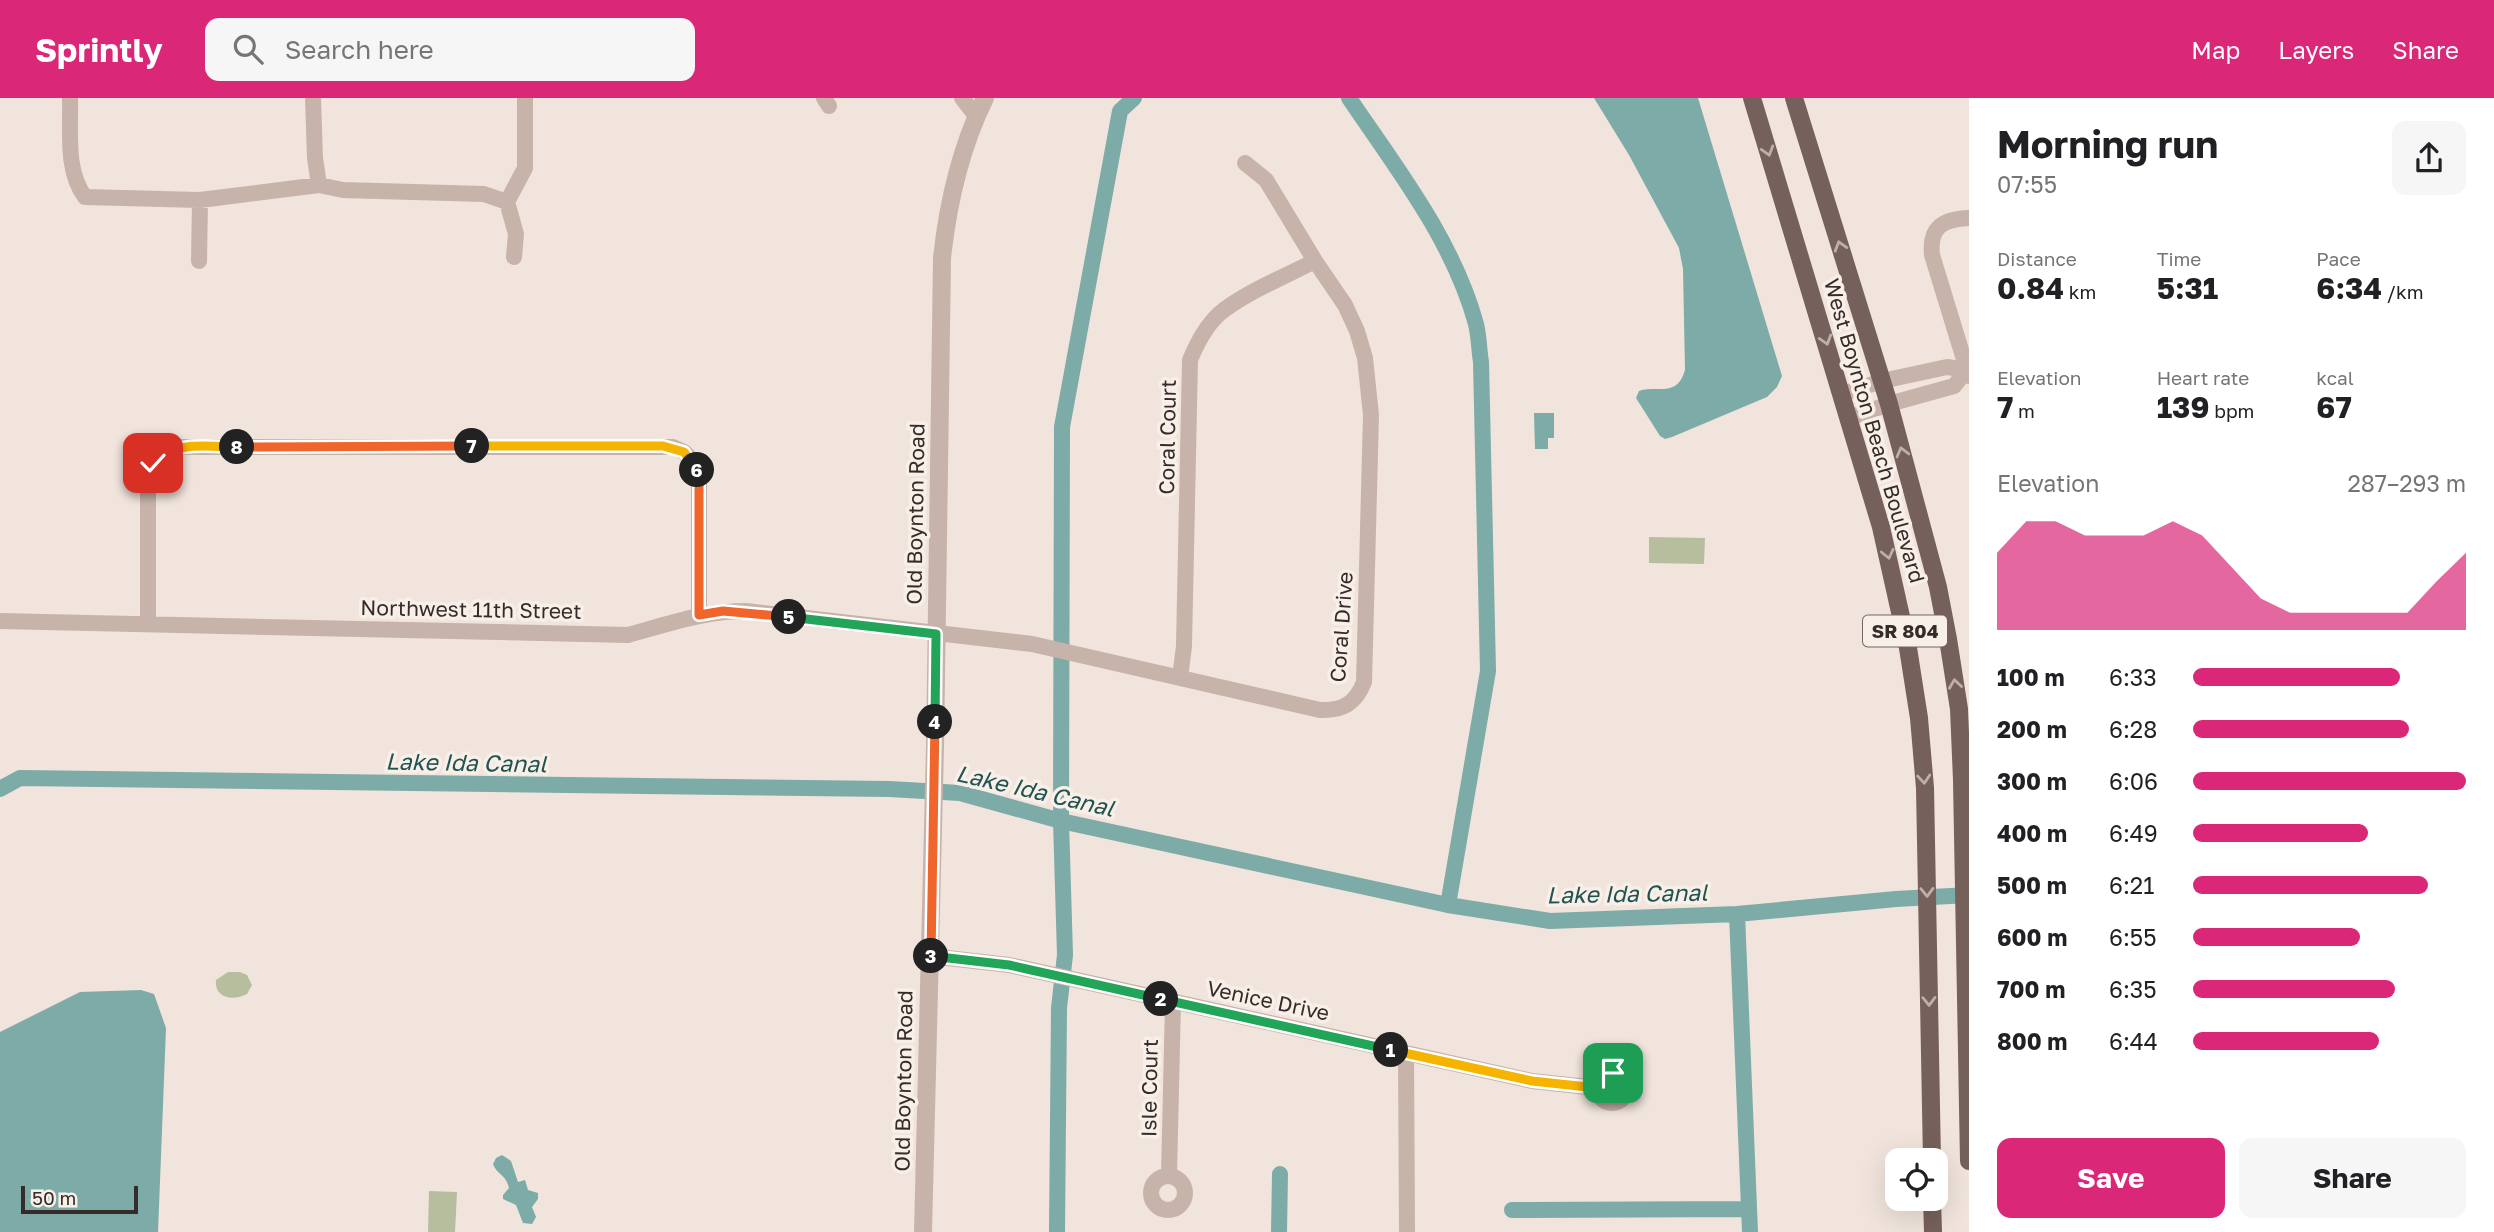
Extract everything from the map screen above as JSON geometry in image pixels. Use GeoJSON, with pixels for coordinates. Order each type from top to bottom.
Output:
{"type":"FeatureCollection","features":[{"type":"Feature","properties":{"kind":"main road","name":"West Boynton Beach Boulevard"},"geometry":{"type":"LineString","coordinates":[[1752,98],[1881,527],[1908,648],[1926,788],[1932,1148]]}},
{"type":"Feature","properties":{"kind":"main road","name":"West Boynton Beach Boulevard"},"geometry":{"type":"LineString","coordinates":[[1794,98],[1889,404],[1935,575],[1948,639],[1959,709],[1969,1161]]}},
{"type":"Feature","properties":{"kind":"main road"},"geometry":{"type":"LineString","coordinates":[[1932,1211],[1933,1232]]}},
{"type":"Feature","properties":{"kind":"street"},"geometry":{"type":"LineString","coordinates":[[70,98],[72,168],[78,187],[85,197],[200,200],[319,185],[343,190],[484,194],[507,202]]}},
{"type":"Feature","properties":{"kind":"street"},"geometry":{"type":"LineString","coordinates":[[313,98],[315,158],[319,185]]}},
{"type":"Feature","properties":{"kind":"street"},"geometry":{"type":"LineString","coordinates":[[514,257],[516,234],[507,202],[525,168],[525,98]]}},
{"type":"Feature","properties":{"kind":"street"},"geometry":{"type":"LineString","coordinates":[[962,98],[976,116]]}},
{"type":"Feature","properties":{"kind":"street","name":"Old Boynton Road"},"geometry":{"type":"LineString","coordinates":[[923,1232],[943,258],[954,183],[976,116],[985,98]]}},
{"type":"Feature","properties":{"kind":"street","name":"Coral Drive"},"geometry":{"type":"LineString","coordinates":[[936,634],[1032,644],[1332,711],[1353,701],[1364,682],[1371,415],[1365,358],[1345,305],[1266,180],[1245,163]]}},
{"type":"Feature","properties":{"kind":"street"},"geometry":{"type":"LineString","coordinates":[[199,261],[200,200]]}},
{"type":"Feature","properties":{"kind":"street"},"geometry":{"type":"LineString","coordinates":[[1968,372],[1932,255],[1931,243],[1942,223],[1969,218]]}},
{"type":"Feature","properties":{"kind":"street","name":"Coral Court"},"geometry":{"type":"LineString","coordinates":[[1180,678],[1184,646],[1190,360],[1200,337],[1219,314],[1234,303],[1315,261]]}},
{"type":"Feature","properties":{"kind":"street"},"geometry":{"type":"LineString","coordinates":[[1842,394],[1882,381],[1947,367],[1968,372]]}},
{"type":"Feature","properties":{"kind":"street"},"geometry":{"type":"LineString","coordinates":[[1849,418],[1954,386],[1968,372]]}},
{"type":"Feature","properties":{"kind":"street"},"geometry":{"type":"LineString","coordinates":[[148,623],[148,473],[161,455],[182,447],[663,446],[684,452],[692,460],[699,482],[699,615]]}},
{"type":"Feature","properties":{"kind":"street","name":"Northwest 11th Street"},"geometry":{"type":"LineString","coordinates":[[0,621],[628,635],[699,615],[746,611],[936,634]]}},
{"type":"Feature","properties":{"kind":"street","name":"Venice Drive"},"geometry":{"type":"LineString","coordinates":[[930,956],[1009,965],[1532,1081],[1597,1088]]}},
{"type":"Feature","properties":{"kind":"street","name":"Isle Court"},"geometry":{"type":"LineString","coordinates":[[1169,1175],[1173,1002]]}},
{"type":"Feature","properties":{"kind":"street"},"geometry":{"type":"LineString","coordinates":[[1406,1053],[1407,1232]]}},
{"type":"Feature","properties":{"kind":"green space"},"geometry":{"type":"Polygon","coordinates":[[[1649,537],[1705,538],[1704,564],[1649,563],[1649,537]]]}},
{"type":"Feature","properties":{"kind":"green space"},"geometry":{"type":"Polygon","coordinates":[[[228,972],[247,975],[252,985],[247,994],[231,998],[218,991],[216,980],[228,972]]]}},
{"type":"Feature","properties":{"kind":"green space"},"geometry":{"type":"Polygon","coordinates":[[[429,1191],[457,1192],[455,1232],[428,1232],[429,1191]]]}},
{"type":"Feature","properties":{"kind":"water"},"geometry":{"type":"Polygon","coordinates":[[[1594,98],[1698,98],[1782,376],[1777,387],[1767,397],[1665,439],[1660,436],[1636,398],[1639,391],[1672,387],[1682,379],[1685,370],[1683,269],[1679,248],[1629,155],[1594,98]]]}},
{"type":"Feature","properties":{"kind":"water"},"geometry":{"type":"Polygon","coordinates":[[[1534,413],[1554,413],[1554,438],[1548,438],[1548,449],[1535,449],[1534,413]]]}},
{"type":"Feature","properties":{"kind":"water"},"geometry":{"type":"Polygon","coordinates":[[[141,990],[154,994],[166,1028],[158,1232],[0,1232],[0,1032],[80,992],[141,990]]]}},
{"type":"Feature","properties":{"kind":"water"},"geometry":{"type":"Polygon","coordinates":[[[502,1155],[511,1161],[518,1182],[525,1180],[528,1190],[538,1193],[538,1199],[532,1207],[536,1217],[532,1224],[523,1223],[516,1205],[503,1199],[509,1188],[493,1164],[496,1158],[502,1155]]]}},
{"type":"Feature","properties":{"kind":"waterway"},"geometry":{"type":"LineString","coordinates":[[1057,1232],[1059,1008],[1065,955],[1061,821],[1062,427],[1120,111],[1134,98]]}},
{"type":"Feature","properties":{"kind":"waterway"},"geometry":{"type":"LineString","coordinates":[[1349,98],[1422,206],[1453,263],[1476,324],[1481,362],[1488,671],[1448,905]]}},
{"type":"Feature","properties":{"kind":"waterway","name":"Lake Ida Canal"},"geometry":{"type":"LineString","coordinates":[[0,789],[20,778],[889,789],[960,793],[1061,821],[1448,905],[1550,921],[1737,914],[1969,895]]}},
{"type":"Feature","properties":{"kind":"waterway"},"geometry":{"type":"LineString","coordinates":[[1737,914],[1750,1232]]}},
{"type":"Feature","properties":{"kind":"waterway"},"geometry":{"type":"LineString","coordinates":[[1279,1232],[1280,1174]]}},
{"type":"Feature","properties":{"kind":"waterway"},"geometry":{"type":"LineString","coordinates":[[1512,1210],[1749,1209]]}},
{"type":"Feature","properties":{"kind":"route"},"geometry":{"type":"LineString","coordinates":[[153,463],[171,449],[182,447],[673,447],[692,460],[699,482],[699,615],[746,611],[936,634],[930,956],[1009,965],[1532,1081],[1597,1088],[1604,1075],[1613,1073]]}}]}
